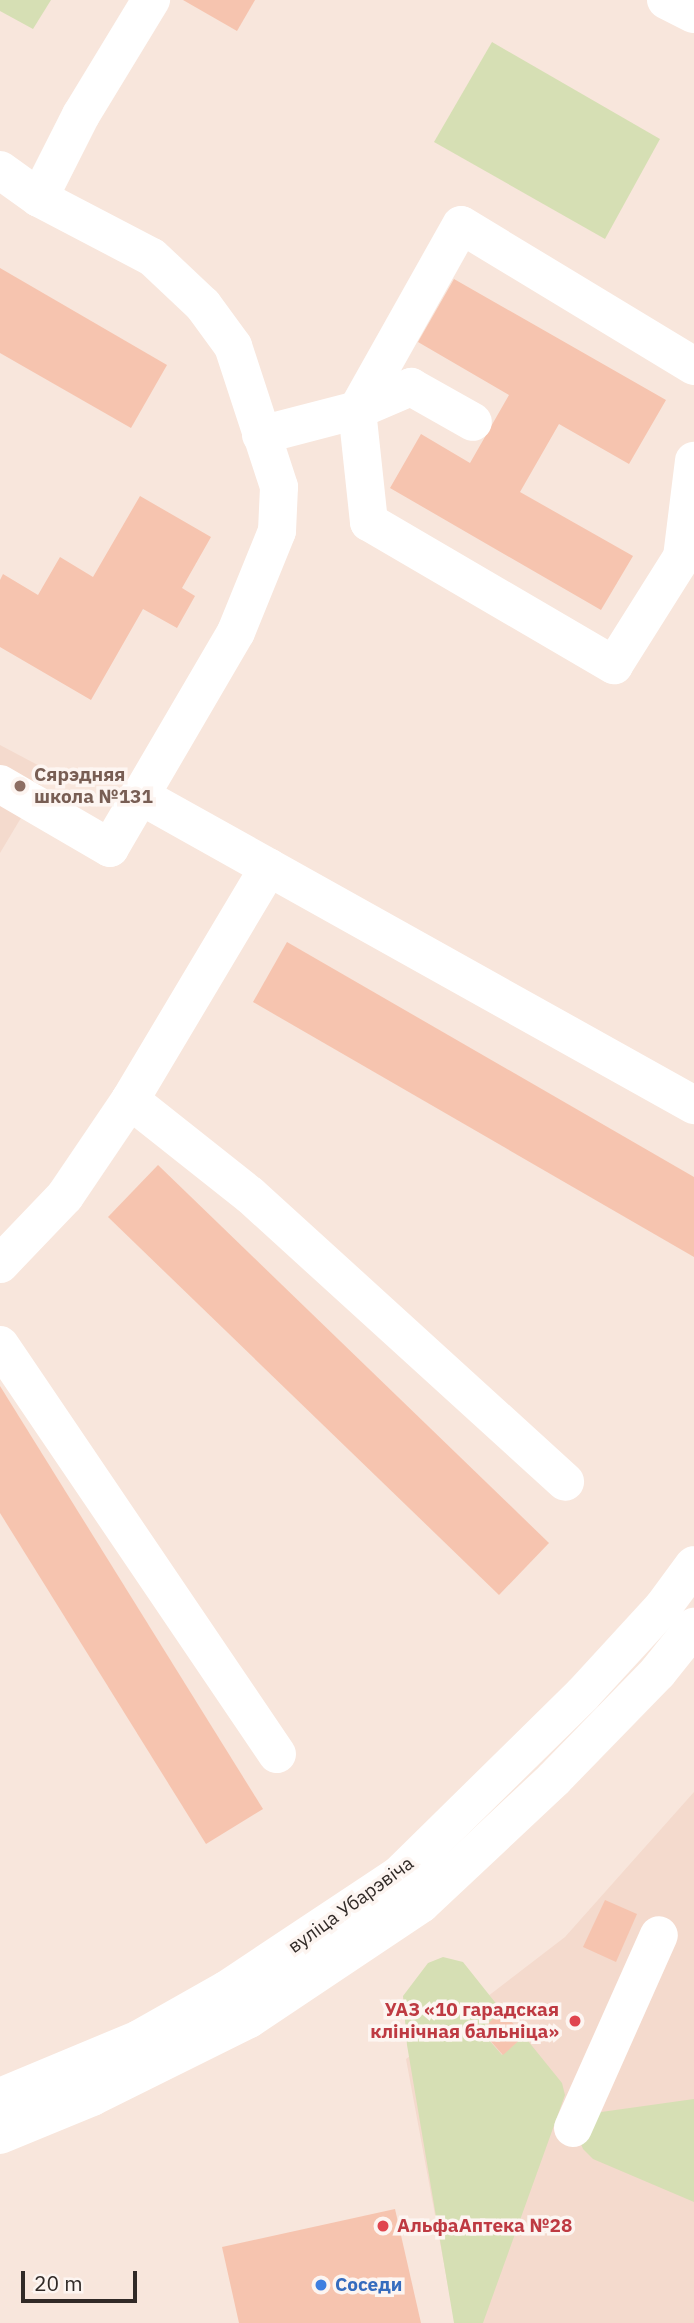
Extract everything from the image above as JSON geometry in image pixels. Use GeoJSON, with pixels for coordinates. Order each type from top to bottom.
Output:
{"type":"FeatureCollection","features":[{"type":"Feature","properties":{"kind":"main road"},"geometry":{"type":"LineString","coordinates":[[39,198],[81,115],[151,0]]}},
{"type":"Feature","properties":{"kind":"main road"},"geometry":{"type":"LineString","coordinates":[[666,0],[694,14]]}},
{"type":"Feature","properties":{"kind":"main road"},"geometry":{"type":"LineString","coordinates":[[0,170],[39,198],[152,257],[204,305],[233,346],[279,487],[278,531],[236,632],[110,848],[0,784]]}},
{"type":"Feature","properties":{"kind":"main road"},"geometry":{"type":"LineString","coordinates":[[694,366],[461,225],[357,410],[369,522],[614,665],[682,557],[694,461]]}},
{"type":"Feature","properties":{"kind":"main road"},"geometry":{"type":"LineString","coordinates":[[261,435],[357,410],[411,387],[473,422]]}},
{"type":"Feature","properties":{"kind":"main road"},"geometry":{"type":"LineString","coordinates":[[139,795],[694,1105]]}},
{"type":"Feature","properties":{"kind":"main road"},"geometry":{"type":"LineString","coordinates":[[0,1264],[65,1196],[130,1100],[269,867]]}},
{"type":"Feature","properties":{"kind":"main road"},"geometry":{"type":"LineString","coordinates":[[130,1100],[250,1195],[565,1482]]}},
{"type":"Feature","properties":{"kind":"main road"},"geometry":{"type":"LineString","coordinates":[[0,1345],[277,1754]]}},
{"type":"Feature","properties":{"kind":"main road","name":"вуліца Убарэвіча"},"geometry":{"type":"LineString","coordinates":[[0,2097],[172,2021],[226,1990],[399,1875],[583,1694],[663,1607],[694,1565]]}},
{"type":"Feature","properties":{"kind":"main road","name":"вуліца Убарэвіча"},"geometry":{"type":"LineString","coordinates":[[0,2135],[92,2097],[249,2019],[421,1904],[554,1779],[658,1672],[694,1627]]}},
{"type":"Feature","properties":{"kind":"main road"},"geometry":{"type":"LineString","coordinates":[[573,2128],[659,1935]]}},
{"type":"Feature","properties":{"kind":"shaded area","name":"Сярэдняя школа №131"},"geometry":{"type":"Polygon","coordinates":[[[0,745],[49,771],[0,853],[0,745]]]}},
{"type":"Feature","properties":{"kind":"shaded area","name":"УАЗ «10 гарадская клінічная бальніца»"},"geometry":{"type":"Polygon","coordinates":[[[694,1792],[694,2323],[455,2323],[406,2059],[565,1937],[694,1792]]]}},
{"type":"Feature","properties":{"kind":"green space"},"geometry":{"type":"Polygon","coordinates":[[[0,0],[51,0],[33,29],[0,11],[0,0]]]}},
{"type":"Feature","properties":{"kind":"green space"},"geometry":{"type":"Polygon","coordinates":[[[492,42],[660,139],[605,239],[434,142],[492,42]]]}},
{"type":"Feature","properties":{"kind":"green space"},"geometry":{"type":"Polygon","coordinates":[[[443,1957],[463,1962],[502,2011],[481,2031],[502,2055],[524,2036],[562,2083],[565,2095],[483,2323],[454,2323],[407,2045],[403,1996],[428,1963],[443,1957]]]}},
{"type":"Feature","properties":{"kind":"green space"},"geometry":{"type":"Polygon","coordinates":[[[694,2099],[694,2202],[593,2159],[583,2149],[579,2139],[594,2113],[694,2099]]]}},
{"type":"Feature","properties":{"kind":"building"},"geometry":{"type":"Polygon","coordinates":[[[183,0],[255,0],[237,31],[183,0]]]}},
{"type":"Feature","properties":{"kind":"building"},"geometry":{"type":"Polygon","coordinates":[[[0,268],[167,365],[131,428],[0,353],[0,268]]]}},
{"type":"Feature","properties":{"kind":"building"},"geometry":{"type":"Polygon","coordinates":[[[454,279],[666,400],[629,464],[559,424],[520,492],[633,556],[601,610],[390,488],[421,434],[470,463],[509,395],[418,342],[454,279]]]}},
{"type":"Feature","properties":{"kind":"building"},"geometry":{"type":"Polygon","coordinates":[[[140,496],[211,537],[182,588],[195,596],[177,628],[143,609],[91,700],[0,647],[0,580],[3,574],[38,595],[60,557],[93,577],[140,496]]]}},
{"type":"Feature","properties":{"kind":"building"},"geometry":{"type":"Polygon","coordinates":[[[287,942],[694,1177],[694,1257],[253,1002],[287,942]]]}},
{"type":"Feature","properties":{"kind":"building"},"geometry":{"type":"Polygon","coordinates":[[[158,1165],[549,1543],[499,1595],[108,1217],[158,1165]]]}},
{"type":"Feature","properties":{"kind":"building"},"geometry":{"type":"Polygon","coordinates":[[[0,1386],[263,1809],[206,1844],[0,1513],[0,1386]]]}},
{"type":"Feature","properties":{"kind":"building"},"geometry":{"type":"Polygon","coordinates":[[[605,1900],[637,1914],[616,1962],[583,1947],[605,1900]]]}},
{"type":"Feature","properties":{"kind":"building"},"geometry":{"type":"Polygon","coordinates":[[[502,2011],[524,2036],[503,2055],[481,2030],[502,2011]]]}},
{"type":"Feature","properties":{"kind":"building","name":"Соседи"},"geometry":{"type":"Polygon","coordinates":[[[395,2209],[421,2323],[239,2323],[222,2247],[395,2209]]]}},
{"type":"Feature","properties":{"kind":"place","name":"Сярэдняя школа №131"},"geometry":{"type":"Point","coordinates":[20,786]}},
{"type":"Feature","properties":{"kind":"place","name":"УАЗ «10 гарадская клінічная бальніца»"},"geometry":{"type":"Point","coordinates":[575,2021]}},
{"type":"Feature","properties":{"kind":"place","name":"АльфаАптека №28"},"geometry":{"type":"Point","coordinates":[383,2226]}},
{"type":"Feature","properties":{"kind":"place","name":"Соседи"},"geometry":{"type":"Point","coordinates":[321,2285]}}]}
